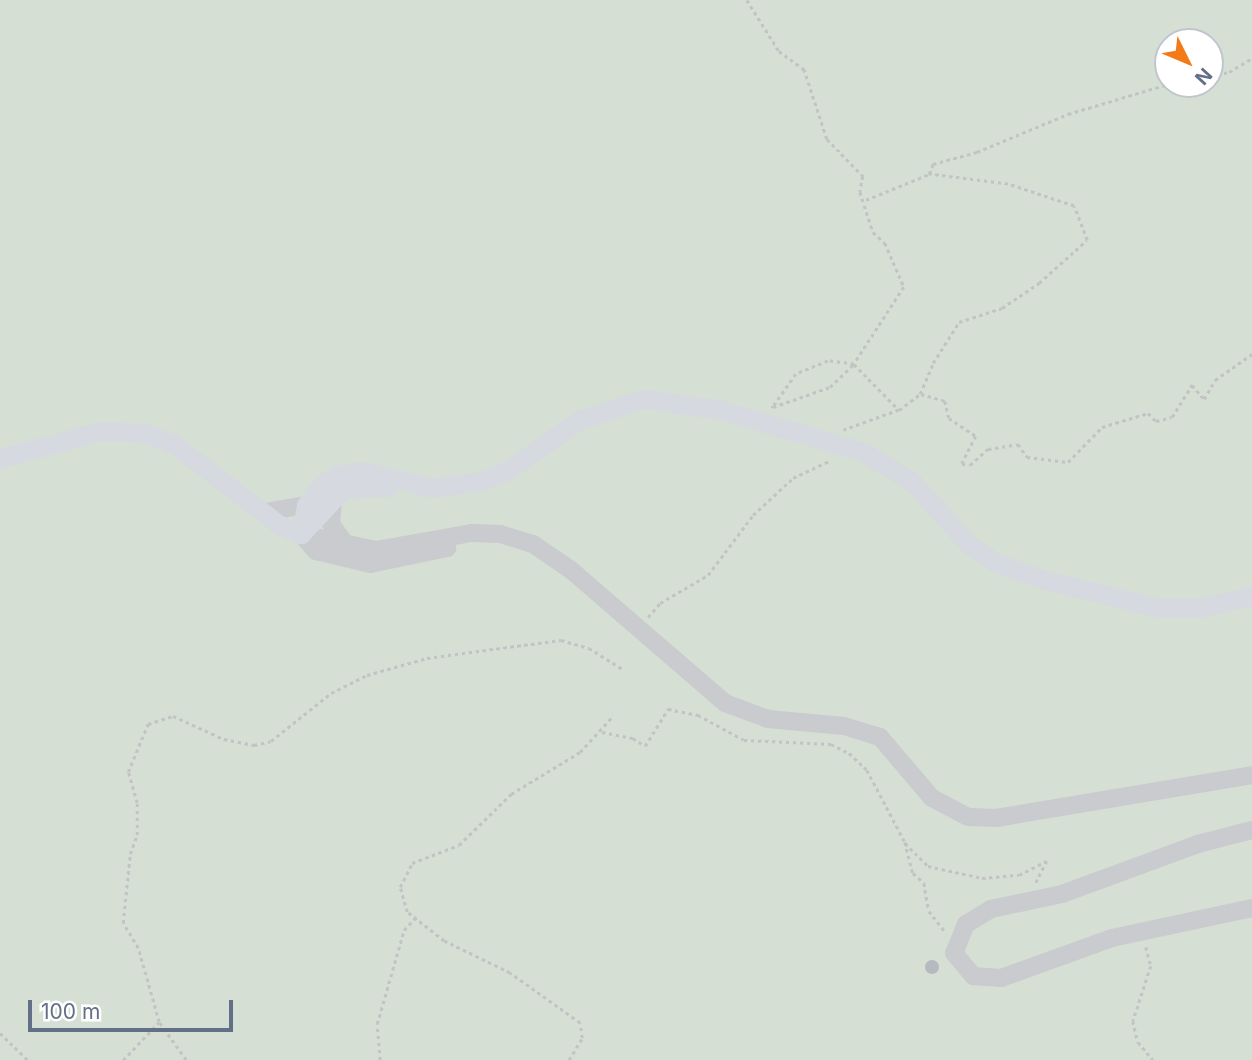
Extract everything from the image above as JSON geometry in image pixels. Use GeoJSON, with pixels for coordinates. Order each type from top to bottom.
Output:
{"type":"FeatureCollection","features":[{"type":"Feature","properties":{"kind":"main road"},"geometry":{"type":"LineString","coordinates":[[301,534],[306,505],[328,480],[351,471],[432,488],[481,481],[507,471],[579,420],[603,409],[643,399],[706,407],[863,452],[911,481],[969,544],[994,562],[1045,580],[1157,607],[1198,608],[1252,596]]}},
{"type":"Feature","properties":{"kind":"main road"},"geometry":{"type":"LineString","coordinates":[[301,534],[343,489],[359,485],[432,496],[488,488],[529,466],[603,409]]}},
{"type":"Feature","properties":{"kind":"main road"},"geometry":{"type":"LineString","coordinates":[[0,458],[102,430],[144,433],[172,443],[204,464],[281,526],[301,534]]}},
{"type":"Feature","properties":{"kind":"street"},"geometry":{"type":"LineString","coordinates":[[333,501],[331,524],[346,545]]}},
{"type":"Feature","properties":{"kind":"street"},"geometry":{"type":"LineString","coordinates":[[265,512],[306,505]]}},
{"type":"Feature","properties":{"kind":"street"},"geometry":{"type":"LineString","coordinates":[[301,534],[316,551],[370,564],[469,544],[514,546],[549,562],[594,592]]}},
{"type":"Feature","properties":{"kind":"street"},"geometry":{"type":"LineString","coordinates":[[301,534],[346,545],[385,550],[456,534],[500,534],[549,553],[634,627],[738,709],[768,719],[844,726],[880,737],[932,798],[968,817],[996,818],[1252,775]]}},
{"type":"Feature","properties":{"kind":"street"},"geometry":{"type":"LineString","coordinates":[[1252,830],[1198,844],[1062,894],[991,909],[966,924],[955,943],[954,953],[964,969],[973,975],[1000,978],[1142,931],[1252,908]]}},
{"type":"Feature","properties":{"kind":"path"},"geometry":{"type":"LineString","coordinates":[[747,0],[779,51],[804,69],[827,139],[863,176],[860,192],[866,200],[873,232],[885,243],[904,287],[854,364],[830,387],[773,407],[760,408]]}},
{"type":"Feature","properties":{"kind":"path"},"geometry":{"type":"LineString","coordinates":[[1224,73],[1252,58]]}},
{"type":"Feature","properties":{"kind":"path"},"geometry":{"type":"LineString","coordinates":[[929,174],[933,164],[977,152],[1068,114],[1154,88]]}},
{"type":"Feature","properties":{"kind":"path"},"geometry":{"type":"LineString","coordinates":[[634,627],[660,603],[708,575],[753,515],[793,478],[829,463],[840,446],[842,431],[899,410],[920,394],[933,363],[959,322],[1002,308],[1039,284],[1087,240],[1074,206],[1008,184],[929,174],[866,200]]}},
{"type":"Feature","properties":{"kind":"path"},"geometry":{"type":"LineString","coordinates":[[920,394],[945,401],[949,418],[976,436],[962,464],[970,465],[988,449],[1018,444],[1027,457],[1068,462],[1102,427],[1148,413],[1156,421],[1172,417],[1192,385],[1203,399],[1215,380],[1252,355]]}},
{"type":"Feature","properties":{"kind":"path"},"geometry":{"type":"LineString","coordinates":[[773,407],[796,374],[828,361],[854,364],[899,410]]}},
{"type":"Feature","properties":{"kind":"path"},"geometry":{"type":"LineString","coordinates":[[186,1060],[159,1022],[138,948],[123,923],[130,854],[137,835],[137,803],[128,772],[148,724],[173,716],[223,739],[254,745],[271,741],[331,693],[367,675],[426,658],[561,640],[589,648],[622,669]]}},
{"type":"Feature","properties":{"kind":"path"},"geometry":{"type":"LineString","coordinates":[[602,732],[633,738],[645,746],[668,709],[698,715],[744,740],[831,744],[867,770],[905,842],[913,873],[927,891],[929,911],[955,943]]}},
{"type":"Feature","properties":{"kind":"path"},"geometry":{"type":"LineString","coordinates":[[569,1060],[582,1038],[580,1023],[510,973],[444,941],[407,912],[400,887],[412,863],[458,845],[511,794],[565,764],[602,732],[613,716]]}},
{"type":"Feature","properties":{"kind":"path"},"geometry":{"type":"LineString","coordinates":[[905,842],[928,866],[982,878],[1018,875],[1048,861],[1037,877]]}},
{"type":"Feature","properties":{"kind":"path"},"geometry":{"type":"LineString","coordinates":[[380,1060],[377,1024],[404,930],[415,918]]}},
{"type":"Feature","properties":{"kind":"path"},"geometry":{"type":"LineString","coordinates":[[1142,931],[1151,966],[1133,1021],[1138,1042],[1153,1060]]}},
{"type":"Feature","properties":{"kind":"path"},"geometry":{"type":"LineString","coordinates":[[122,1060],[159,1022]]}},
{"type":"Feature","properties":{"kind":"path"},"geometry":{"type":"LineString","coordinates":[[0,1033],[28,1060]]}},
{"type":"Feature","properties":{"kind":"shaded area"},"geometry":{"type":"Polygon","coordinates":[[[0,0],[1252,0],[1252,1060],[0,1060],[0,0]]]}},
{"type":"Feature","properties":{"kind":"building"},"geometry":{"type":"Polygon","coordinates":[[[929,960],[935,960],[939,967],[935,974],[929,974],[925,970],[925,964],[929,960]]]}}]}
